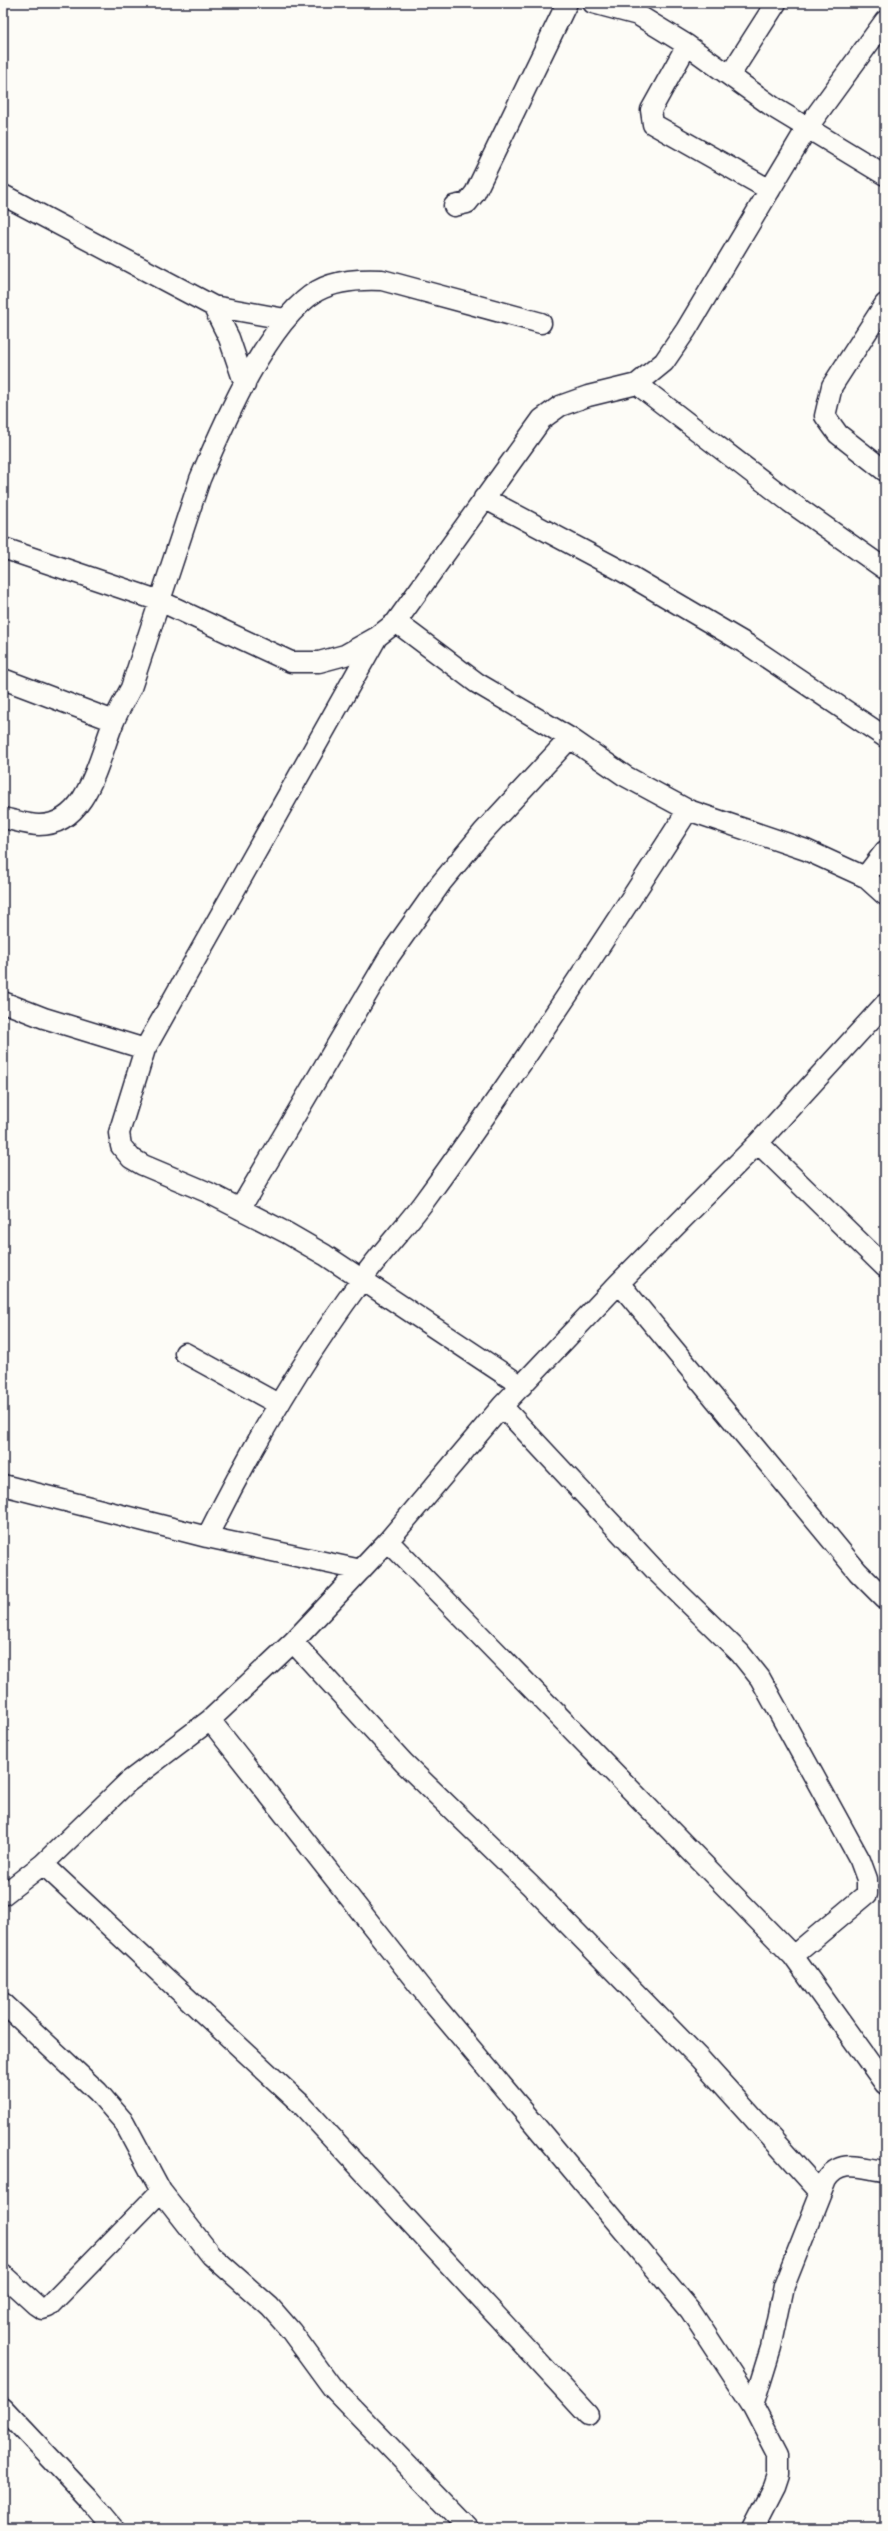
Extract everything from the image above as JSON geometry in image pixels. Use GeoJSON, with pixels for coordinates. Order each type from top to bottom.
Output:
{"type":"FeatureCollection","features":[{"type":"Feature","properties":{"kind":"street"},"geometry":{"type":"LineString","coordinates":[[454,206],[467,203],[475,193],[567,3]]}},
{"type":"Feature","properties":{"kind":"street"},"geometry":{"type":"LineString","coordinates":[[593,3],[638,15],[687,45],[806,128],[885,175]]}},
{"type":"Feature","properties":{"kind":"street"},"geometry":{"type":"LineString","coordinates":[[730,75],[776,3]]}},
{"type":"Feature","properties":{"kind":"street"},"geometry":{"type":"LineString","coordinates":[[3,548],[160,601],[291,662],[319,662],[345,655],[377,637],[396,622],[542,419],[560,406],[581,398],[636,384],[652,374],[669,356],[806,128],[885,22]]}},
{"type":"Feature","properties":{"kind":"street"},"geometry":{"type":"LineString","coordinates":[[687,45],[651,110],[653,124],[770,190]]}},
{"type":"Feature","properties":{"kind":"street"},"geometry":{"type":"LineString","coordinates":[[3,195],[213,306],[285,319]]}},
{"type":"Feature","properties":{"kind":"street"},"geometry":{"type":"LineString","coordinates":[[3,818],[39,825],[60,820],[79,804],[97,773],[114,721],[131,688],[200,479],[245,385],[285,319],[297,306],[318,291],[339,282],[364,279],[382,280],[541,323]]}},
{"type":"Feature","properties":{"kind":"street"},"geometry":{"type":"LineString","coordinates":[[885,304],[832,386],[825,416],[838,434],[885,471]]}},
{"type":"Feature","properties":{"kind":"street"},"geometry":{"type":"LineString","coordinates":[[213,306],[235,352],[245,385]]}},
{"type":"Feature","properties":{"kind":"street"},"geometry":{"type":"LineString","coordinates":[[636,384],[790,502],[885,569]]}},
{"type":"Feature","properties":{"kind":"street"},"geometry":{"type":"LineString","coordinates":[[484,498],[622,571],[748,645],[885,737]]}},
{"type":"Feature","properties":{"kind":"street"},"geometry":{"type":"LineString","coordinates":[[396,622],[477,683],[570,738],[625,776],[688,810],[806,850],[865,877],[885,895]]}},
{"type":"Feature","properties":{"kind":"street"},"geometry":{"type":"LineString","coordinates":[[377,637],[145,1049],[119,1133],[122,1146],[131,1158],[143,1165],[207,1192],[325,1255],[522,1386]]}},
{"type":"Feature","properties":{"kind":"street"},"geometry":{"type":"LineString","coordinates":[[3,679],[114,721]]}},
{"type":"Feature","properties":{"kind":"street"},"geometry":{"type":"LineString","coordinates":[[240,1209],[390,954],[440,883],[570,738]]}},
{"type":"Feature","properties":{"kind":"street"},"geometry":{"type":"LineString","coordinates":[[207,1537],[278,1404],[361,1280],[422,1204],[532,1048],[620,917],[688,810]]}},
{"type":"Feature","properties":{"kind":"street"},"geometry":{"type":"LineString","coordinates":[[865,877],[885,851]]}},
{"type":"Feature","properties":{"kind":"street"},"geometry":{"type":"LineString","coordinates":[[3,1002],[44,1018],[145,1049]]}},
{"type":"Feature","properties":{"kind":"street"},"geometry":{"type":"LineString","coordinates":[[3,1895],[43,1864],[128,1782],[210,1720],[293,1642],[388,1540],[502,1406],[619,1283],[758,1144],[885,1004]]}},
{"type":"Feature","properties":{"kind":"street"},"geometry":{"type":"LineString","coordinates":[[758,1144],[885,1267]]}},
{"type":"Feature","properties":{"kind":"street"},"geometry":{"type":"LineString","coordinates":[[619,1283],[858,1572],[885,1599]]}},
{"type":"Feature","properties":{"kind":"street"},"geometry":{"type":"LineString","coordinates":[[185,1353],[278,1404]]}},
{"type":"Feature","properties":{"kind":"street"},"geometry":{"type":"LineString","coordinates":[[502,1406],[655,1570],[740,1653],[760,1678],[860,1860],[867,1879],[867,1894],[793,1956]]}},
{"type":"Feature","properties":{"kind":"street"},"geometry":{"type":"LineString","coordinates":[[3,1485],[207,1537],[361,1570]]}},
{"type":"Feature","properties":{"kind":"street"},"geometry":{"type":"LineString","coordinates":[[388,1540],[793,1956],[885,2084]]}},
{"type":"Feature","properties":{"kind":"street"},"geometry":{"type":"LineString","coordinates":[[293,1642],[404,1762],[530,1885],[700,2059],[821,2193]]}},
{"type":"Feature","properties":{"kind":"street"},"geometry":{"type":"LineString","coordinates":[[210,1720],[432,2002],[690,2310],[753,2406],[778,2454],[779,2464],[774,2487],[753,2528]]}},
{"type":"Feature","properties":{"kind":"street"},"geometry":{"type":"LineString","coordinates":[[43,1864],[303,2106],[588,2415]]}},
{"type":"Feature","properties":{"kind":"street"},"geometry":{"type":"LineString","coordinates":[[3,2003],[98,2092],[124,2122],[161,2191],[211,2255],[270,2307],[291,2331],[332,2387],[468,2528]]}},
{"type":"Feature","properties":{"kind":"street"},"geometry":{"type":"LineString","coordinates":[[753,2406],[771,2348],[784,2286],[829,2175],[848,2165],[885,2171]]}},
{"type":"Feature","properties":{"kind":"street"},"geometry":{"type":"LineString","coordinates":[[3,2275],[36,2305],[42,2309],[48,2307],[161,2191]]}},
{"type":"Feature","properties":{"kind":"street"},"geometry":{"type":"LineString","coordinates":[[3,2408],[88,2498],[113,2528]]}}]}
